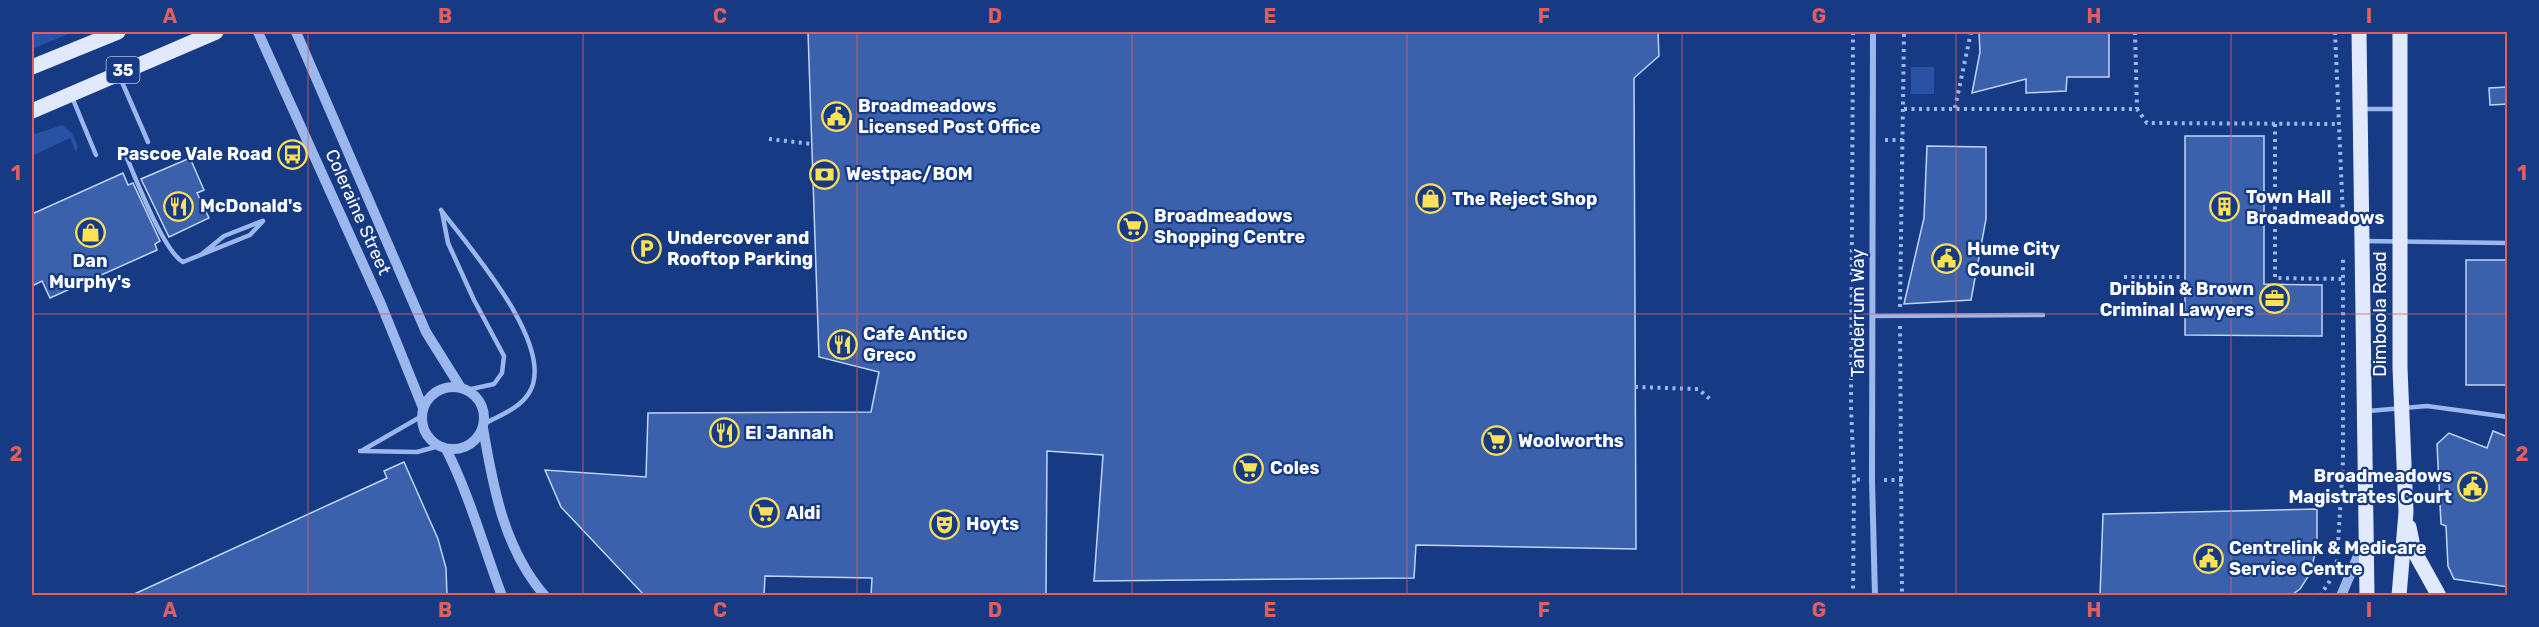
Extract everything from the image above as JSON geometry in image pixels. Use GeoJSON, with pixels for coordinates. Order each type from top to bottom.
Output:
{"type":"FeatureCollection","features":[{"type":"Feature","properties":{"kind":"main road","name":"35"},"geometry":{"type":"LineString","coordinates":[[32,67],[118,32]]}},
{"type":"Feature","properties":{"kind":"main road","name":"35"},"geometry":{"type":"LineString","coordinates":[[32,111],[118,72],[216,32]]}},
{"type":"Feature","properties":{"kind":"main road","name":"Dimboola Road"},"geometry":{"type":"LineString","coordinates":[[2359,32],[2364,542],[2367,596]]}},
{"type":"Feature","properties":{"kind":"main road","name":"Dimboola Road"},"geometry":{"type":"LineString","coordinates":[[2399,596],[2406,512],[2401,406],[2399,242],[2401,35]]}},
{"type":"Feature","properties":{"kind":"main road"},"geometry":{"type":"LineString","coordinates":[[2406,512],[2414,551],[2439,596]]}},
{"type":"Feature","properties":{"kind":"street","name":"Coleraine Street"},"geometry":{"type":"LineString","coordinates":[[258,32],[381,304],[423,412]]}},
{"type":"Feature","properties":{"kind":"street","name":"Coleraine Street"},"geometry":{"type":"LineString","coordinates":[[296,32],[426,332],[464,389]]}},
{"type":"Feature","properties":{"kind":"street","name":"Tanderrum Way"},"geometry":{"type":"LineString","coordinates":[[1873,32],[1872,480],[1875,596]]}},
{"type":"Feature","properties":{"kind":"street"},"geometry":{"type":"LineString","coordinates":[[502,596],[478,532],[471,504],[442,447],[426,433],[423,412],[434,393],[452,387],[464,389],[483,408],[493,490],[521,562],[545,596]]}},
{"type":"Feature","properties":{"kind":"street"},"geometry":{"type":"LineString","coordinates":[[442,447],[455,450],[472,443],[484,426]]}},
{"type":"Feature","properties":{"kind":"street"},"geometry":{"type":"LineString","coordinates":[[2341,596],[2364,542]]}},
{"type":"Feature","properties":{"kind":"lane"},"geometry":{"type":"LineString","coordinates":[[118,72],[148,142]]}},
{"type":"Feature","properties":{"kind":"lane"},"geometry":{"type":"LineString","coordinates":[[71,93],[96,155]]}},
{"type":"Feature","properties":{"kind":"lane"},"geometry":{"type":"LineString","coordinates":[[2360,109],[2399,109]]}},
{"type":"Feature","properties":{"kind":"lane"},"geometry":{"type":"LineString","coordinates":[[124,151],[175,257],[183,262],[195,259],[250,235],[263,221],[224,236],[195,259]]}},
{"type":"Feature","properties":{"kind":"lane"},"geometry":{"type":"LineString","coordinates":[[464,389],[495,384],[502,373],[504,356],[474,300],[448,243],[441,210],[504,296],[518,319],[534,362],[533,384],[527,395],[510,411],[484,426]]}},
{"type":"Feature","properties":{"kind":"lane"},"geometry":{"type":"LineString","coordinates":[[2361,242],[2508,243]]}},
{"type":"Feature","properties":{"kind":"lane"},"geometry":{"type":"LineString","coordinates":[[1873,316],[2043,315]]}},
{"type":"Feature","properties":{"kind":"lane"},"geometry":{"type":"LineString","coordinates":[[2363,412],[2401,406],[2448,407],[2508,417]]}},
{"type":"Feature","properties":{"kind":"lane"},"geometry":{"type":"LineString","coordinates":[[423,412],[360,451],[417,452],[442,447]]}},
{"type":"Feature","properties":{"kind":"path"},"geometry":{"type":"LineString","coordinates":[[1853,32],[1851,407],[1854,479],[1853,596]]}},
{"type":"Feature","properties":{"kind":"path"},"geometry":{"type":"LineString","coordinates":[[1955,108],[1971,32]]}},
{"type":"Feature","properties":{"kind":"path"},"geometry":{"type":"LineString","coordinates":[[2135,32],[2137,109],[2147,123],[2337,124]]}},
{"type":"Feature","properties":{"kind":"path"},"geometry":{"type":"LineString","coordinates":[[2335,32],[2337,124],[2343,225]]}},
{"type":"Feature","properties":{"kind":"path"},"geometry":{"type":"LineString","coordinates":[[1904,109],[2137,109]]}},
{"type":"Feature","properties":{"kind":"path"},"geometry":{"type":"LineString","coordinates":[[2274,124],[2275,278],[2343,279]]}},
{"type":"Feature","properties":{"kind":"path"},"geometry":{"type":"LineString","coordinates":[[769,139],[812,144]]}},
{"type":"Feature","properties":{"kind":"path"},"geometry":{"type":"LineString","coordinates":[[2320,596],[2329,582],[2337,561],[2343,461],[2343,246]]}},
{"type":"Feature","properties":{"kind":"path"},"geometry":{"type":"LineString","coordinates":[[2124,277],[2185,278]]}},
{"type":"Feature","properties":{"kind":"path"},"geometry":{"type":"LineString","coordinates":[[1635,387],[1698,389],[1710,399]]}},
{"type":"Feature","properties":{"kind":"path"},"geometry":{"type":"LineString","coordinates":[[1854,479],[1902,480]]}},
{"type":"Feature","properties":{"kind":"shaded area"},"geometry":{"type":"Polygon","coordinates":[[[32,32],[73,32],[32,49],[32,32]]]}},
{"type":"Feature","properties":{"kind":"shaded area"},"geometry":{"type":"Polygon","coordinates":[[[1911,67],[1934,67],[1934,94],[1911,94],[1911,67]]]}},
{"type":"Feature","properties":{"kind":"shaded area"},"geometry":{"type":"Polygon","coordinates":[[[62,125],[73,134],[78,147],[76,152],[70,138],[32,156],[32,135],[62,125]]]}},
{"type":"Feature","properties":{"kind":"building","name":"Broadmeadows Shopping Centre"},"geometry":{"type":"Polygon","coordinates":[[[808,32],[1658,32],[1659,56],[1634,78],[1636,549],[1416,545],[1414,578],[1094,581],[1103,455],[1047,451],[1046,596],[871,596],[872,578],[765,576],[764,596],[645,596],[561,507],[545,470],[646,477],[648,413],[871,412],[879,372],[819,357],[808,32]]]}},
{"type":"Feature","properties":{"kind":"building"},"geometry":{"type":"Polygon","coordinates":[[[1979,32],[2109,32],[2109,77],[2067,77],[2066,91],[2026,93],[2026,79],[1972,93],[1980,52],[1979,32]]]}},
{"type":"Feature","properties":{"kind":"building"},"geometry":{"type":"Polygon","coordinates":[[[2508,87],[2508,104],[2490,105],[2489,88],[2508,87]]]}},
{"type":"Feature","properties":{"kind":"building","name":"Town Hall Broadmeadows"},"geometry":{"type":"Polygon","coordinates":[[[2185,136],[2264,136],[2264,284],[2322,285],[2322,336],[2185,335],[2185,136]]]}},
{"type":"Feature","properties":{"kind":"building","name":"Hume City Council"},"geometry":{"type":"Polygon","coordinates":[[[1927,146],[1986,147],[1986,219],[1971,300],[1904,304],[1924,218],[1927,146]]]}},
{"type":"Feature","properties":{"kind":"building","name":"McDonald's"},"geometry":{"type":"Polygon","coordinates":[[[190,158],[204,190],[197,193],[209,218],[169,237],[141,179],[190,158]]]}},
{"type":"Feature","properties":{"kind":"building","name":"Dan Murphy's"},"geometry":{"type":"Polygon","coordinates":[[[123,173],[128,185],[133,183],[160,241],[155,244],[157,250],[50,298],[42,281],[32,286],[32,214],[123,173]]]}},
{"type":"Feature","properties":{"kind":"building"},"geometry":{"type":"Polygon","coordinates":[[[2466,260],[2508,260],[2508,385],[2466,385],[2466,260]]]}},
{"type":"Feature","properties":{"kind":"building","name":"Broadmeadows Magistrates Court"},"geometry":{"type":"Polygon","coordinates":[[[2493,431],[2508,437],[2508,587],[2454,579],[2448,566],[2446,526],[2441,524],[2437,444],[2449,433],[2487,448],[2493,431]]]}},
{"type":"Feature","properties":{"kind":"building"},"geometry":{"type":"Polygon","coordinates":[[[404,462],[438,539],[446,568],[447,596],[130,596],[387,478],[384,471],[404,462]]]}},
{"type":"Feature","properties":{"kind":"building","name":"Centrelink & Medicare Service Centre"},"geometry":{"type":"Polygon","coordinates":[[[2317,509],[2317,543],[2311,572],[2300,589],[2290,596],[2100,596],[2103,514],[2317,509]]]}},
{"type":"Feature","properties":{"kind":"place","name":"Broadmeadows Licensed Post Office"},"geometry":{"type":"Point","coordinates":[837,116]}},
{"type":"Feature","properties":{"kind":"place","name":"Pascoe Vale Road"},"geometry":{"type":"Point","coordinates":[293,154]}},
{"type":"Feature","properties":{"kind":"place","name":"Westpac/BOM"},"geometry":{"type":"Point","coordinates":[825,174]}},
{"type":"Feature","properties":{"kind":"place","name":"The Reject Shop"},"geometry":{"type":"Point","coordinates":[1431,199]}},
{"type":"Feature","properties":{"kind":"place","name":"McDonald's"},"geometry":{"type":"Point","coordinates":[179,206]}},
{"type":"Feature","properties":{"kind":"place","name":"Town Hall Broadmeadows"},"geometry":{"type":"Point","coordinates":[2225,207]}},
{"type":"Feature","properties":{"kind":"place","name":"Broadmeadows Shopping Centre"},"geometry":{"type":"Point","coordinates":[1133,226]}},
{"type":"Feature","properties":{"kind":"place","name":"Dan Murphy's"},"geometry":{"type":"Point","coordinates":[90,232]}},
{"type":"Feature","properties":{"kind":"place","name":"Undercover and Rooftop Parking"},"geometry":{"type":"Point","coordinates":[646,248]}},
{"type":"Feature","properties":{"kind":"place","name":"Hume City Council"},"geometry":{"type":"Point","coordinates":[1946,259]}},
{"type":"Feature","properties":{"kind":"place","name":"Dribbin & Brown Criminal Lawyers"},"geometry":{"type":"Point","coordinates":[2275,299]}},
{"type":"Feature","properties":{"kind":"place","name":"Cafe Antico Greco"},"geometry":{"type":"Point","coordinates":[842,344]}},
{"type":"Feature","properties":{"kind":"place","name":"El Jannah"},"geometry":{"type":"Point","coordinates":[724,433]}},
{"type":"Feature","properties":{"kind":"place","name":"Woolworths"},"geometry":{"type":"Point","coordinates":[1497,441]}},
{"type":"Feature","properties":{"kind":"place","name":"Coles"},"geometry":{"type":"Point","coordinates":[1249,468]}},
{"type":"Feature","properties":{"kind":"place","name":"Broadmeadows Magistrates Court"},"geometry":{"type":"Point","coordinates":[2473,486]}},
{"type":"Feature","properties":{"kind":"place","name":"Aldi"},"geometry":{"type":"Point","coordinates":[765,513]}},
{"type":"Feature","properties":{"kind":"place","name":"Hoyts"},"geometry":{"type":"Point","coordinates":[945,524]}},
{"type":"Feature","properties":{"kind":"place","name":"Centrelink & Medicare Service Centre"},"geometry":{"type":"Point","coordinates":[2208,558]}}]}
